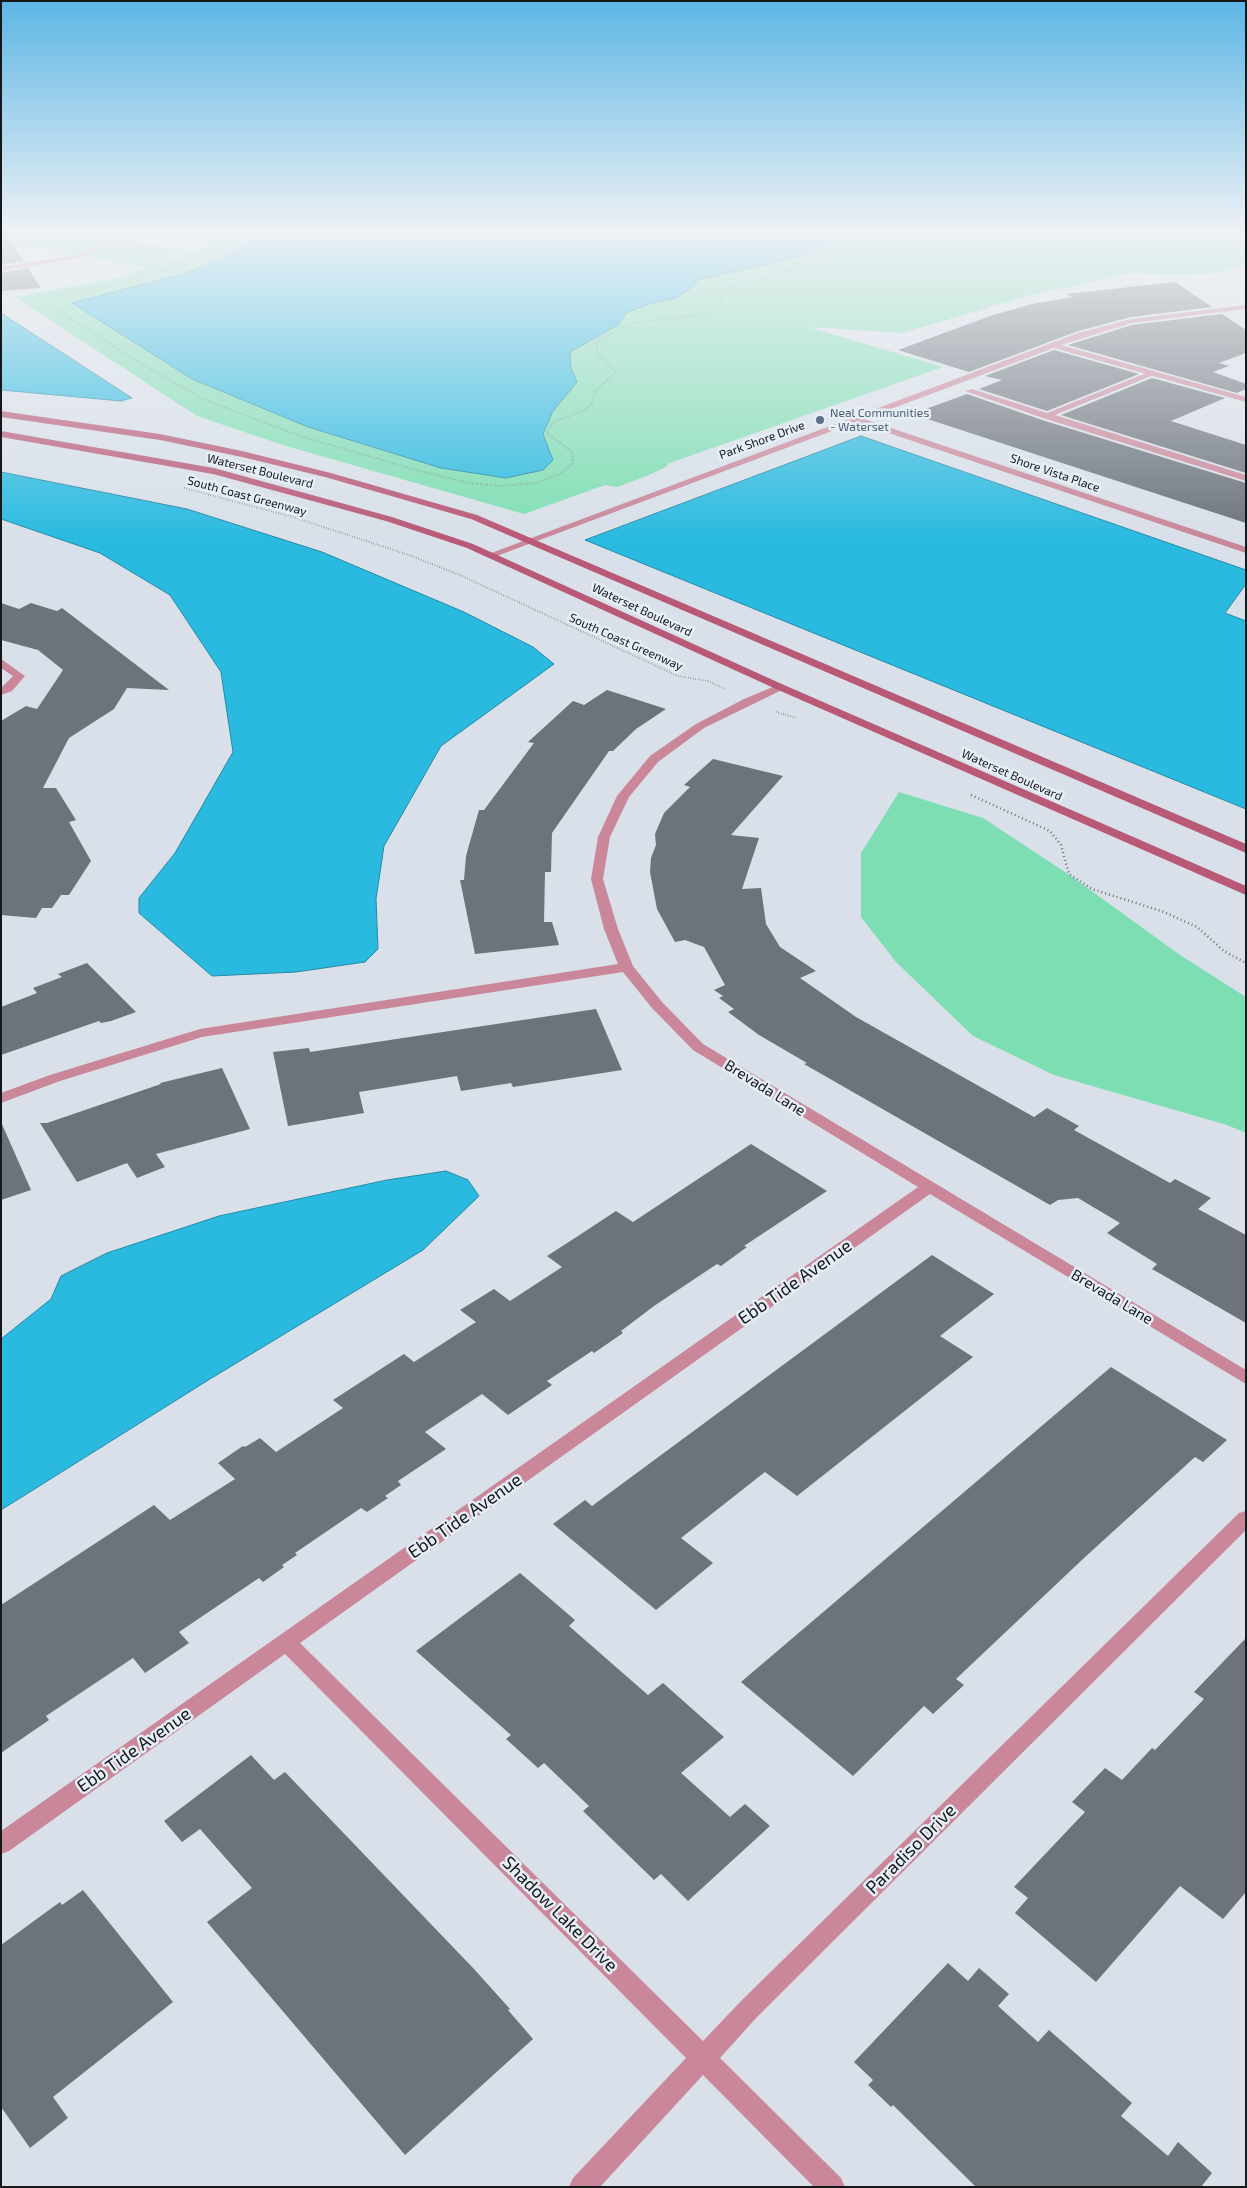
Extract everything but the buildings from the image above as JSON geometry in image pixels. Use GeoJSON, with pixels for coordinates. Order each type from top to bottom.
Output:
{"type":"FeatureCollection","features":[{"type":"Feature","properties":{"kind":"street","name":"Park Shore Drive"},"geometry":{"type":"LineString","coordinates":[[491,555],[1052,345],[1088,334]]}},
{"type":"Feature","properties":{"kind":"street"},"geometry":{"type":"LineString","coordinates":[[1052,345],[1246,400]]}},
{"type":"Feature","properties":{"kind":"street"},"geometry":{"type":"LineString","coordinates":[[1046,416],[1152,374]]}},
{"type":"Feature","properties":{"kind":"street"},"geometry":{"type":"LineString","coordinates":[[969,392],[1246,478]]}},
{"type":"Feature","properties":{"kind":"street","name":"Waterset Boulevard"},"geometry":{"type":"LineString","coordinates":[[1,414],[160,438],[328,474],[474,517],[1246,850]]}},
{"type":"Feature","properties":{"kind":"street","name":"Shore Vista Place"},"geometry":{"type":"LineString","coordinates":[[856,419],[1246,550]]}},
{"type":"Feature","properties":{"kind":"street","name":"Waterset Boulevard"},"geometry":{"type":"LineString","coordinates":[[1,434],[129,454],[214,471],[389,518],[491,555],[780,687],[1246,891]]}},
{"type":"Feature","properties":{"kind":"street"},"geometry":{"type":"LineString","coordinates":[[1,662],[19,676],[1,692]]}},
{"type":"Feature","properties":{"kind":"street","name":"Brevada Lane"},"geometry":{"type":"LineString","coordinates":[[780,687],[700,726],[654,760],[623,796],[604,838],[597,879],[611,929],[626,967],[657,1005],[698,1047],[928,1188],[1246,1378]]}},
{"type":"Feature","properties":{"kind":"street"},"geometry":{"type":"LineString","coordinates":[[1,1098],[200,1034],[626,967]]}},
{"type":"Feature","properties":{"kind":"street","name":"Ebb Tide Avenue"},"geometry":{"type":"LineString","coordinates":[[1,1844],[928,1188]]}},
{"type":"Feature","properties":{"kind":"street","name":"Paradiso Drive"},"geometry":{"type":"LineString","coordinates":[[582,2187],[749,2009],[1246,1518]]}},
{"type":"Feature","properties":{"kind":"street","name":"Shadow Lake Drive"},"geometry":{"type":"LineString","coordinates":[[286,1642],[832,2187]]}},
{"type":"Feature","properties":{"kind":"path"},"geometry":{"type":"LineString","coordinates":[[95,334],[138,362],[205,400],[312,440],[428,473],[469,483],[499,486],[536,483],[560,474],[573,463],[573,453],[547,433],[553,422],[586,410],[592,402],[595,391],[617,372],[596,353],[599,339],[610,334]]}},
{"type":"Feature","properties":{"kind":"path","name":"South Coast Greenway"},"geometry":{"type":"LineString","coordinates":[[180,487],[292,517],[409,555],[462,576],[678,676],[708,681],[748,701],[783,715],[800,718]]}},
{"type":"Feature","properties":{"kind":"path"},"geometry":{"type":"LineString","coordinates":[[969,794],[1050,831],[1061,845],[1068,874],[1092,889],[1164,912],[1197,928],[1224,951],[1246,963]]}},
{"type":"Feature","properties":{"kind":"green space"},"geometry":{"type":"Polygon","coordinates":[[[72,334],[832,334],[943,367],[667,464],[668,466],[649,475],[617,487],[605,485],[524,514],[286,446],[197,416],[72,334]]]}},
{"type":"Feature","properties":{"kind":"green space"},"geometry":{"type":"Polygon","coordinates":[[[899,792],[983,818],[1071,876],[1180,955],[1246,997],[1246,1133],[1227,1125],[1054,1075],[973,1036],[896,962],[861,917],[861,853],[899,792]]]}},
{"type":"Feature","properties":{"kind":"water"},"geometry":{"type":"Polygon","coordinates":[[[1,334],[34,334],[132,398],[121,401],[1,390],[1,334]]]}},
{"type":"Feature","properties":{"kind":"water"},"geometry":{"type":"Polygon","coordinates":[[[121,334],[602,334],[570,352],[571,368],[577,382],[553,411],[543,434],[553,460],[543,470],[506,478],[441,468],[308,427],[192,379],[121,334]]]}},
{"type":"Feature","properties":{"kind":"water"},"geometry":{"type":"Polygon","coordinates":[[[861,436],[1246,570],[1246,584],[1225,613],[1246,621],[1246,809],[585,540],[861,436]]]}},
{"type":"Feature","properties":{"kind":"water"},"geometry":{"type":"Polygon","coordinates":[[[1,472],[187,509],[322,552],[464,612],[533,647],[554,664],[441,746],[384,846],[376,899],[378,949],[365,962],[296,972],[212,976],[139,913],[139,898],[175,853],[233,752],[221,672],[170,595],[100,553],[1,519],[1,472]]]}},
{"type":"Feature","properties":{"kind":"water"},"geometry":{"type":"Polygon","coordinates":[[[446,1171],[468,1180],[479,1196],[423,1250],[210,1379],[1,1510],[1,1339],[51,1299],[61,1276],[107,1253],[219,1216],[387,1180],[446,1171]]]}},
{"type":"Feature","properties":{"kind":"place","name":"Neal Communities - Waterset"},"geometry":{"type":"Point","coordinates":[820,420]}}]}
